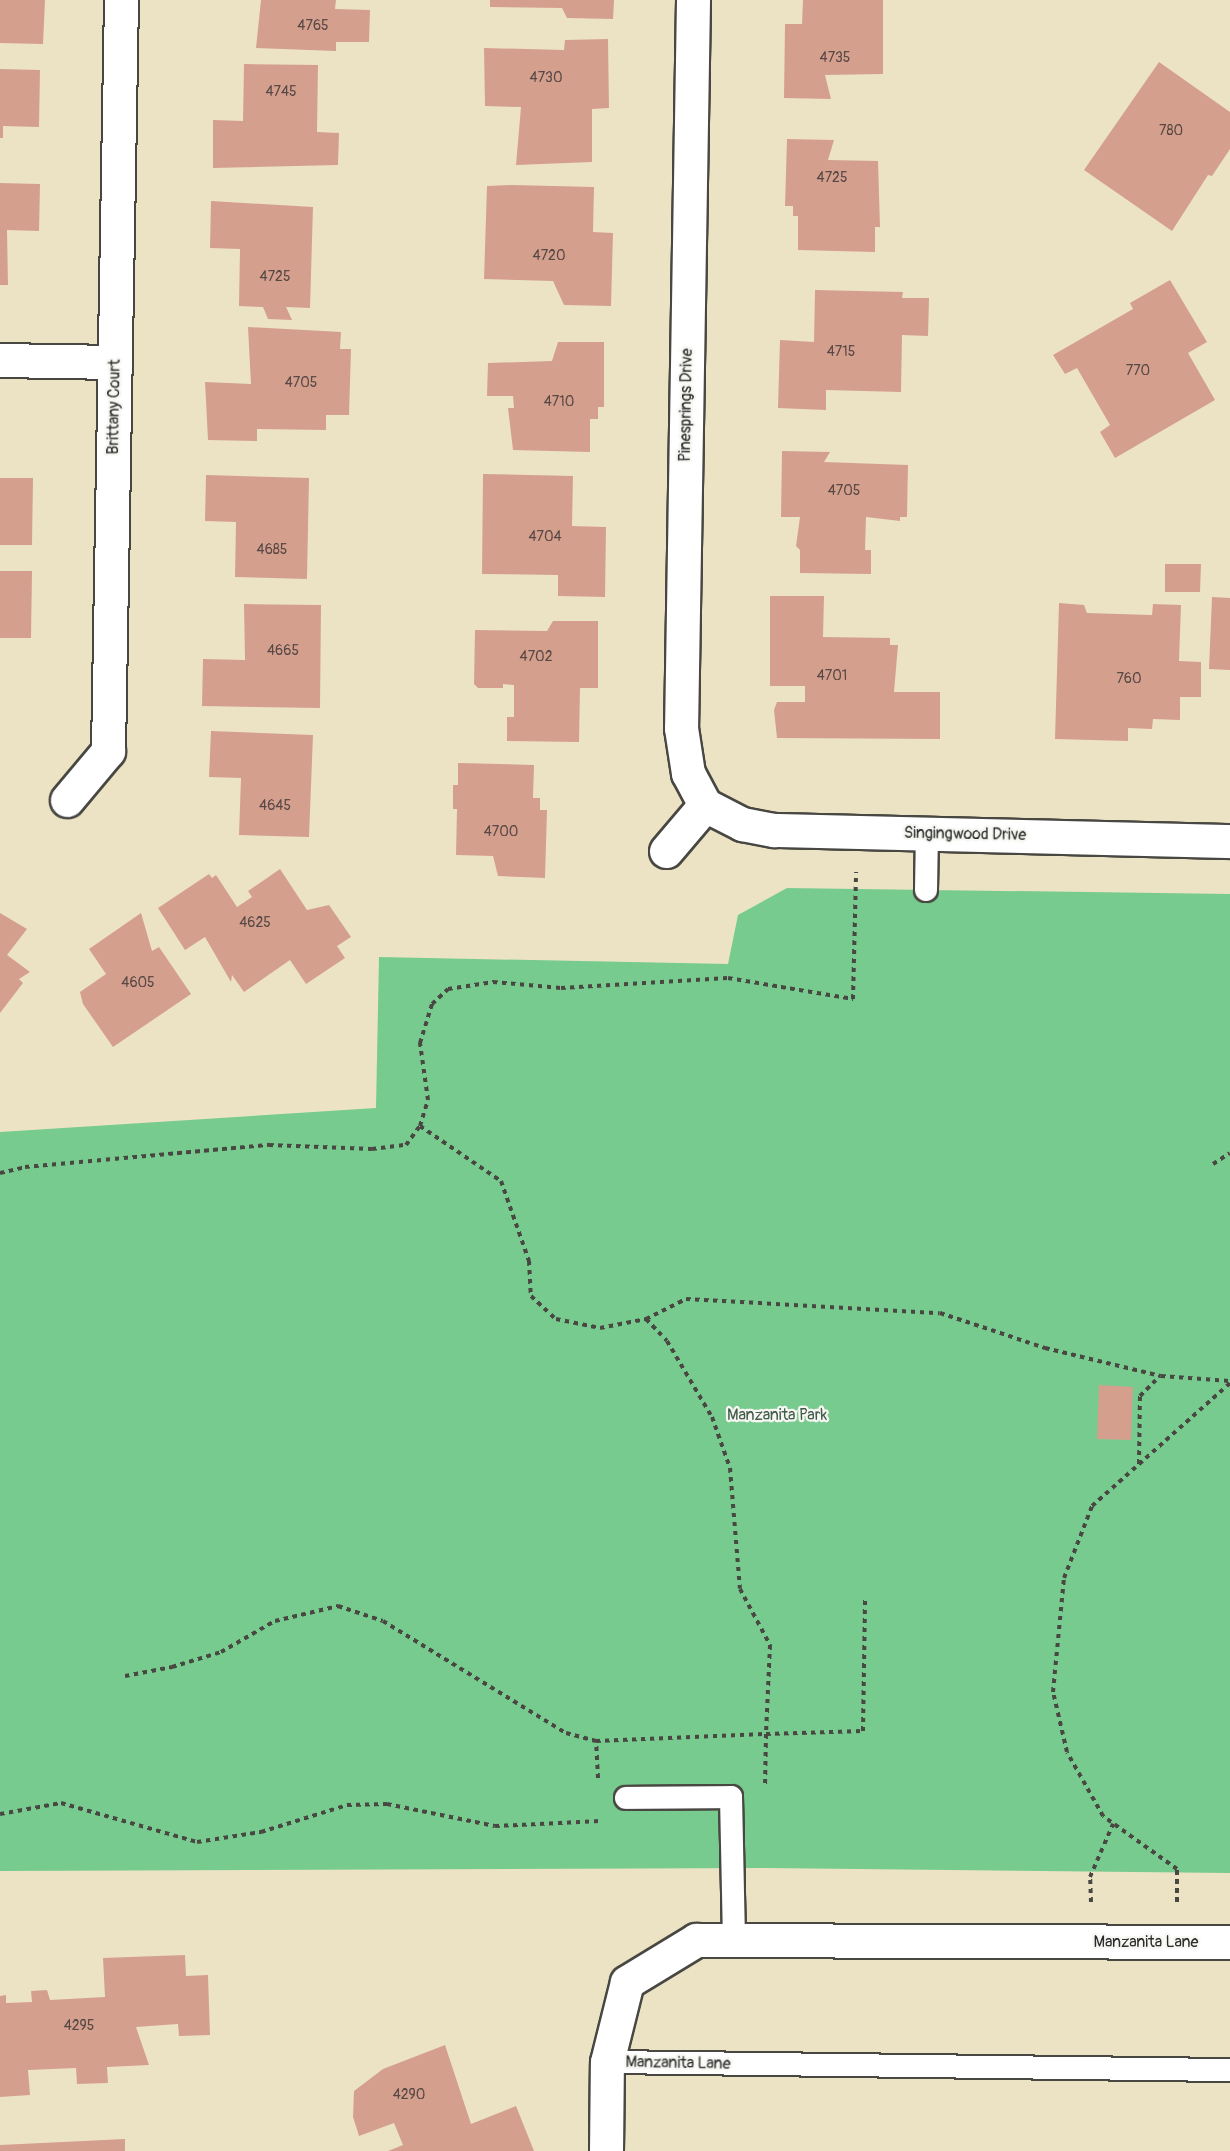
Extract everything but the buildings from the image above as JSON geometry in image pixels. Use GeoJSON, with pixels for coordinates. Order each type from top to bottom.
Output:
{"type":"FeatureCollection","features":[{"type":"Feature","properties":{"kind":"street","name":"Brittany Court"},"geometry":{"type":"LineString","coordinates":[[67,800],[108,751],[121,0]]}},
{"type":"Feature","properties":{"kind":"street","name":"Pinesprings Drive"},"geometry":{"type":"LineString","coordinates":[[693,0],[681,728],[688,773],[705,805]]}},
{"type":"Feature","properties":{"kind":"street"},"geometry":{"type":"LineString","coordinates":[[0,360],[115,362]]}},
{"type":"Feature","properties":{"kind":"street"},"geometry":{"type":"LineString","coordinates":[[666,851],[705,805]]}},
{"type":"Feature","properties":{"kind":"street","name":"Singingwood Drive"},"geometry":{"type":"LineString","coordinates":[[705,805],[742,824],[774,831],[927,832],[1230,841]]}},
{"type":"Feature","properties":{"kind":"street","name":"Manzanita Lane"},"geometry":{"type":"LineString","coordinates":[[607,2062],[627,1982],[696,1940],[1230,1942]]}},
{"type":"Feature","properties":{"kind":"street"},"geometry":{"type":"LineString","coordinates":[[606,2151],[607,2062]]}},
{"type":"Feature","properties":{"kind":"lane"},"geometry":{"type":"LineString","coordinates":[[926,890],[927,832]]}},
{"type":"Feature","properties":{"kind":"lane"},"geometry":{"type":"LineString","coordinates":[[626,1798],[731,1797],[734,1940]]}},
{"type":"Feature","properties":{"kind":"lane","name":"Manzanita Lane"},"geometry":{"type":"LineString","coordinates":[[607,2062],[1230,2070]]}},
{"type":"Feature","properties":{"kind":"path"},"geometry":{"type":"LineString","coordinates":[[0,1173],[25,1167],[269,1144],[395,1147],[406,1145],[420,1126],[428,1100],[420,1043],[432,1004],[448,989],[493,982],[561,988],[728,978],[853,999],[856,832]]}},
{"type":"Feature","properties":{"kind":"path"},"geometry":{"type":"LineString","coordinates":[[420,1126],[501,1181],[529,1261],[531,1296],[556,1319],[600,1328],[646,1319],[686,1299],[940,1313],[1045,1348],[1161,1376],[1230,1382]]}},
{"type":"Feature","properties":{"kind":"path"},"geometry":{"type":"LineString","coordinates":[[1213,1164],[1230,1153]]}},
{"type":"Feature","properties":{"kind":"path"},"geometry":{"type":"LineString","coordinates":[[646,1319],[667,1341],[712,1417],[730,1468],[740,1589],[770,1645],[765,1790]]}},
{"type":"Feature","properties":{"kind":"path"},"geometry":{"type":"LineString","coordinates":[[1139,1464],[1140,1396],[1161,1376]]}},
{"type":"Feature","properties":{"kind":"path"},"geometry":{"type":"LineString","coordinates":[[1177,1942],[1177,1869],[1103,1816],[1067,1752],[1053,1692],[1068,1568],[1092,1506],[1230,1382]]}},
{"type":"Feature","properties":{"kind":"path"},"geometry":{"type":"LineString","coordinates":[[124,1676],[172,1667],[221,1652],[275,1622],[338,1606],[383,1621],[566,1733],[596,1741],[863,1731],[865,1600]]}},
{"type":"Feature","properties":{"kind":"path"},"geometry":{"type":"LineString","coordinates":[[596,1741],[598,1788]]}},
{"type":"Feature","properties":{"kind":"path"},"geometry":{"type":"LineString","coordinates":[[0,1814],[61,1803],[196,1842],[261,1832],[346,1805],[387,1804],[495,1826],[600,1824],[600,1812]]}},
{"type":"Feature","properties":{"kind":"path"},"geometry":{"type":"LineString","coordinates":[[1094,1941],[1090,1877],[1113,1824]]}},
{"type":"Feature","properties":{"kind":"green space","name":"Manzanita Park"},"geometry":{"type":"Polygon","coordinates":[[[787,888],[1230,894],[1230,1873],[765,1868],[0,1871],[0,1132],[376,1108],[379,957],[728,964],[738,915],[787,888]]]}}]}
